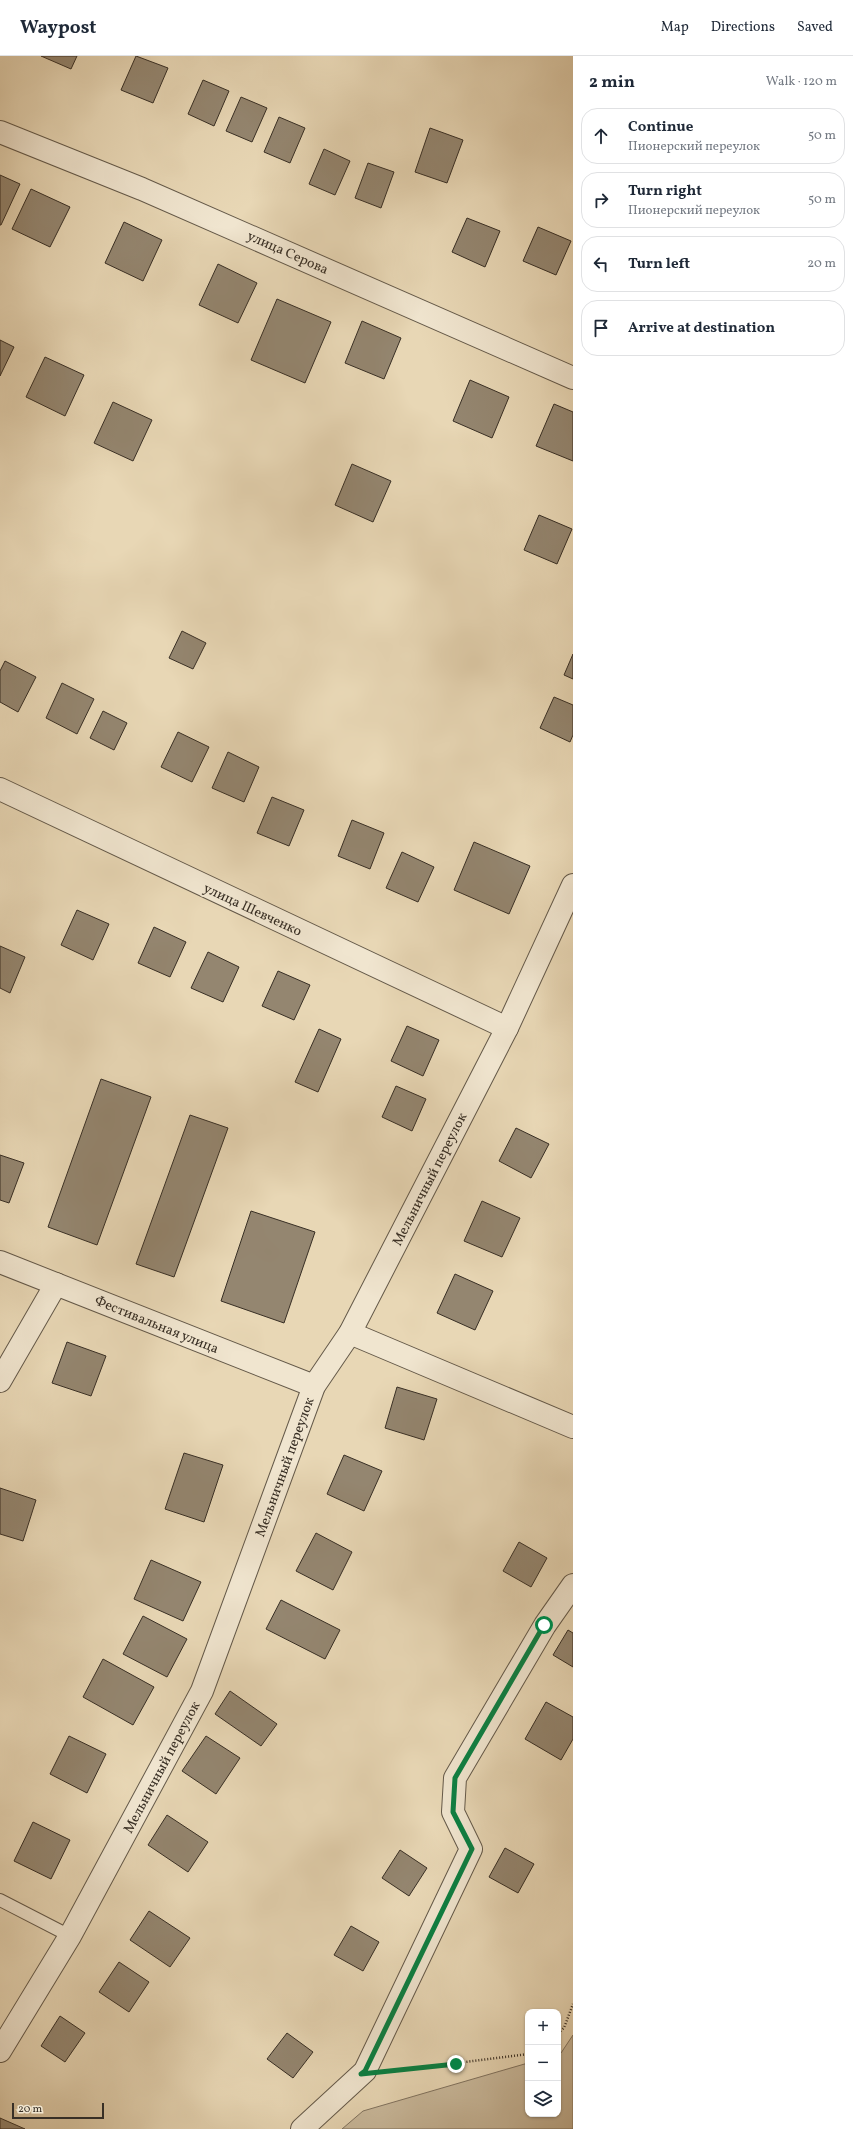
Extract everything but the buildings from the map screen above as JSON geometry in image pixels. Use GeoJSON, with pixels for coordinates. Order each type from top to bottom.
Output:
{"type":"FeatureCollection","features":[{"type":"Feature","properties":{"kind":"street","name":"улица Серова"},"geometry":{"type":"LineString","coordinates":[[0,132],[142,188],[573,378]]}},
{"type":"Feature","properties":{"kind":"street","name":"улица Шевченко"},"geometry":{"type":"LineString","coordinates":[[0,789],[507,1028]]}},
{"type":"Feature","properties":{"kind":"street","name":"Мельничный переулок"},"geometry":{"type":"LineString","coordinates":[[0,2051],[70,1936],[202,1691],[314,1386],[350,1333],[507,1028],[573,885]]}},
{"type":"Feature","properties":{"kind":"street","name":"Фестивальная улица"},"geometry":{"type":"LineString","coordinates":[[0,1262],[314,1386]]}},
{"type":"Feature","properties":{"kind":"street"},"geometry":{"type":"LineString","coordinates":[[0,1381],[56,1284]]}},
{"type":"Feature","properties":{"kind":"street"},"geometry":{"type":"LineString","coordinates":[[350,1333],[573,1427]]}},
{"type":"Feature","properties":{"kind":"street"},"geometry":{"type":"LineString","coordinates":[[302,2129],[365,2071],[472,1849],[453,1812],[455,1778],[544,1625],[573,1585]]}},
{"type":"Feature","properties":{"kind":"lane"},"geometry":{"type":"LineString","coordinates":[[0,1900],[70,1936]]}},
{"type":"Feature","properties":{"kind":"path"},"geometry":{"type":"LineString","coordinates":[[561,2030],[564,2028],[573,2004]]}},
{"type":"Feature","properties":{"kind":"path"},"geometry":{"type":"LineString","coordinates":[[361,2074],[525,2054]]}},
{"type":"Feature","properties":{"kind":"shaded area"},"geometry":{"type":"Polygon","coordinates":[[[573,2035],[573,2129],[342,2129],[363,2111],[525,2064],[525,2117],[561,2117],[561,2053],[573,2035]]]}},
{"type":"Feature","properties":{"kind":"route"},"geometry":{"type":"LineString","coordinates":[[456,2064],[361,2074],[365,2071],[472,1849],[453,1812],[455,1778],[544,1625]]}}]}
